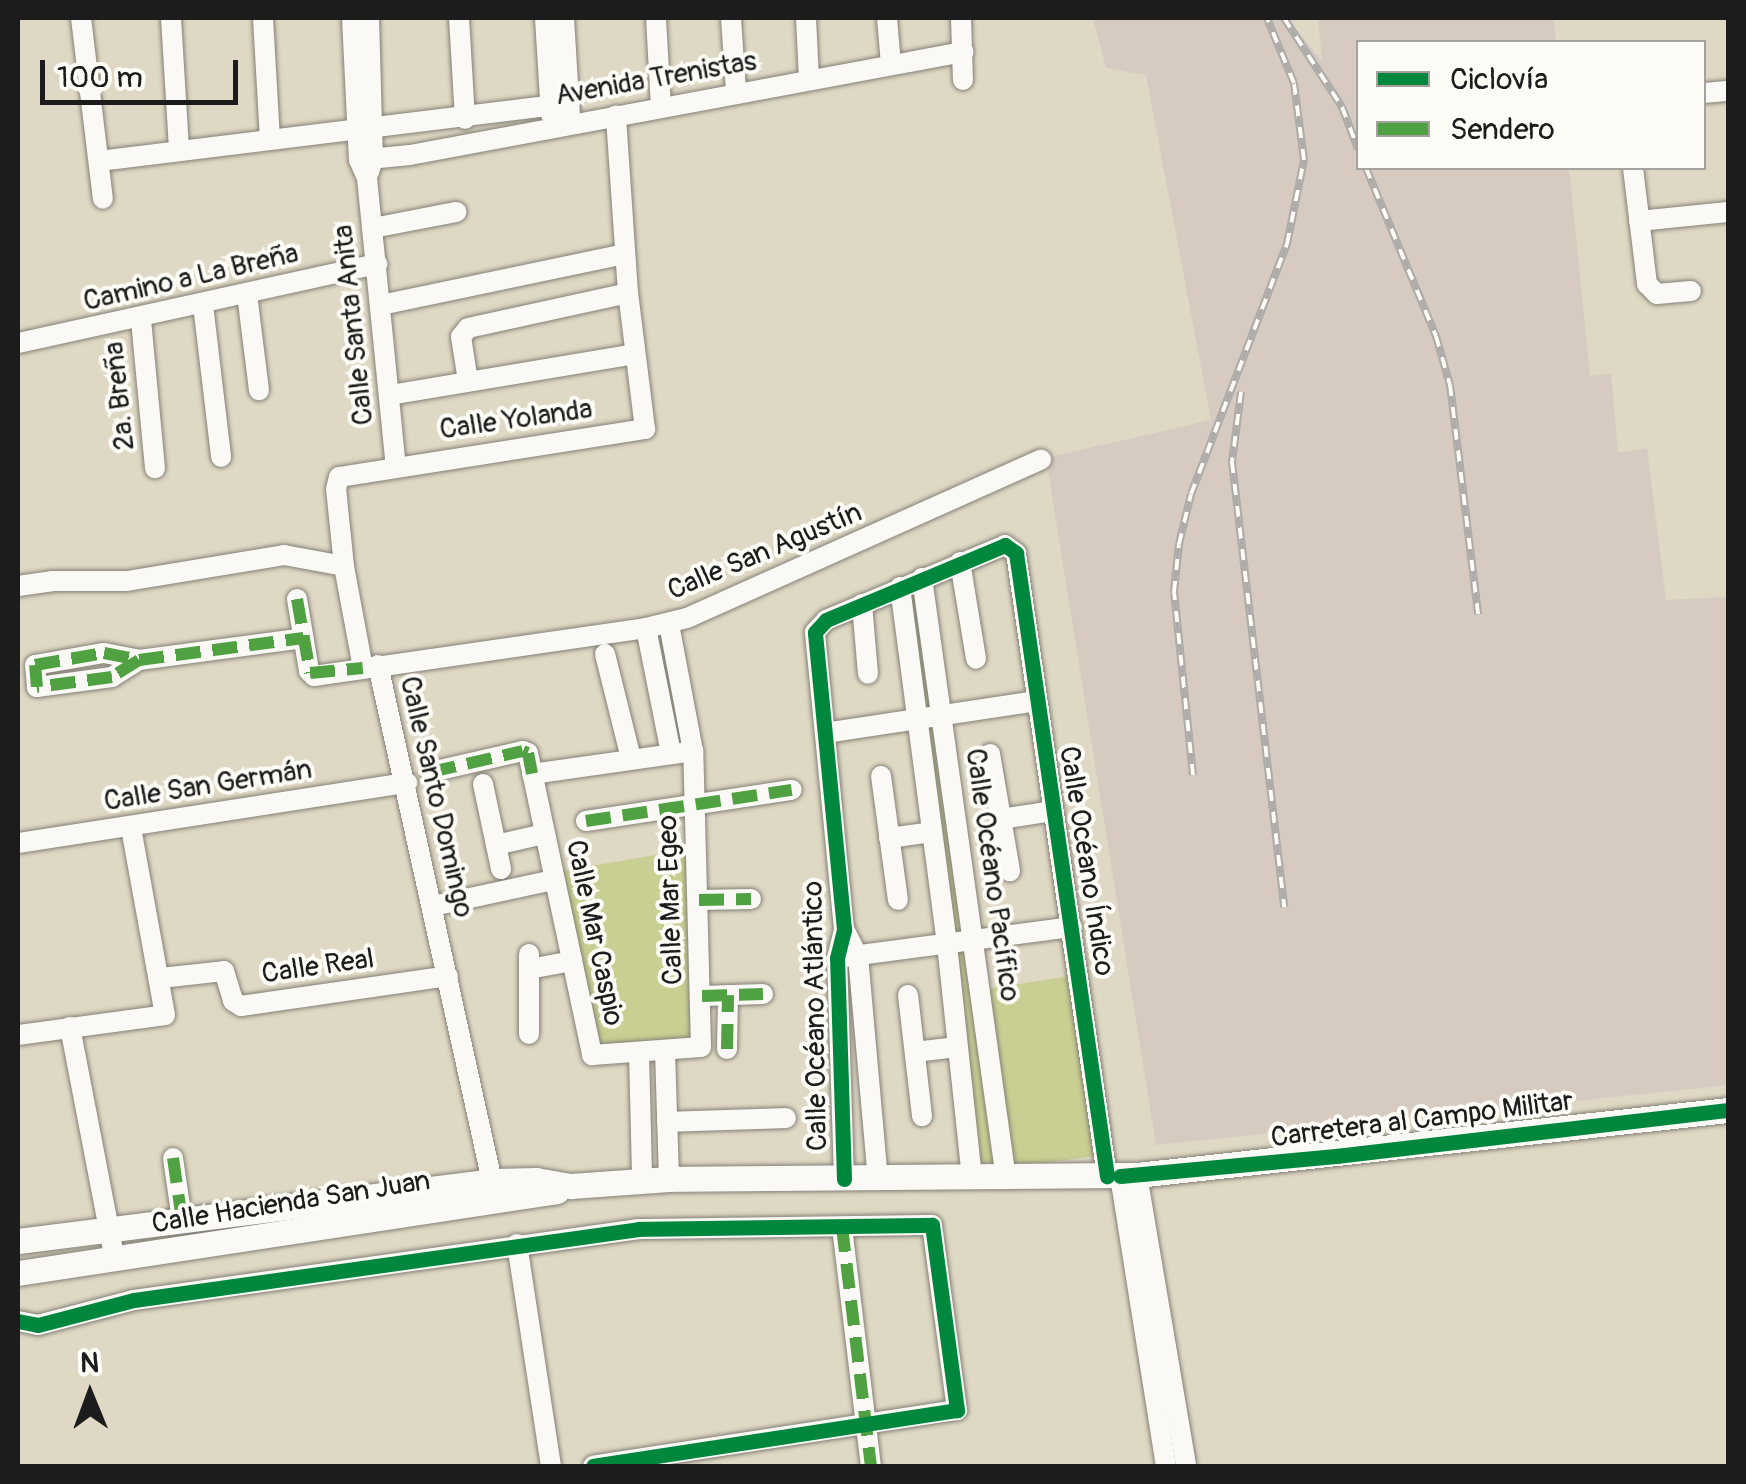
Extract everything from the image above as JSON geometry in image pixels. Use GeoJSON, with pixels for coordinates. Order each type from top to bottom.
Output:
{"type":"FeatureCollection","features":[{"type":"Feature","properties":{"kind":"main road","name":"Carretera al Campo Militar"},"geometry":{"type":"LineString","coordinates":[[1121,1175],[1728,1110]]}},
{"type":"Feature","properties":{"kind":"main road","name":"Calle Hacienda San Juan"},"geometry":{"type":"LineString","coordinates":[[18,1273],[115,1260],[494,1192],[536,1180],[571,1186],[656,1179],[1121,1175]]}},
{"type":"Feature","properties":{"kind":"main road","name":"Calle Hacienda San Juan"},"geometry":{"type":"LineString","coordinates":[[18,1241],[182,1220],[494,1192]]}},
{"type":"Feature","properties":{"kind":"street"},"geometry":{"type":"LineString","coordinates":[[81,18],[103,199]]}},
{"type":"Feature","properties":{"kind":"street"},"geometry":{"type":"LineString","coordinates":[[171,18],[179,150]]}},
{"type":"Feature","properties":{"kind":"street"},"geometry":{"type":"LineString","coordinates":[[263,18],[270,139]]}},
{"type":"Feature","properties":{"kind":"street","name":"Calle Santa Anita"},"geometry":{"type":"LineString","coordinates":[[352,18],[365,130]]}},
{"type":"Feature","properties":{"kind":"street","name":"Calle Santa Anita"},"geometry":{"type":"LineString","coordinates":[[369,18],[366,166],[396,466]]}},
{"type":"Feature","properties":{"kind":"street"},"geometry":{"type":"LineString","coordinates":[[459,18],[464,119]]}},
{"type":"Feature","properties":{"kind":"street"},"geometry":{"type":"LineString","coordinates":[[546,18],[560,115]]}},
{"type":"Feature","properties":{"kind":"street"},"geometry":{"type":"LineString","coordinates":[[560,115],[564,18]]}},
{"type":"Feature","properties":{"kind":"street"},"geometry":{"type":"LineString","coordinates":[[656,18],[661,107]]}},
{"type":"Feature","properties":{"kind":"street"},"geometry":{"type":"LineString","coordinates":[[731,18],[736,92]]}},
{"type":"Feature","properties":{"kind":"street"},"geometry":{"type":"LineString","coordinates":[[806,18],[809,80]]}},
{"type":"Feature","properties":{"kind":"street"},"geometry":{"type":"LineString","coordinates":[[887,18],[890,65]]}},
{"type":"Feature","properties":{"kind":"street"},"geometry":{"type":"LineString","coordinates":[[961,18],[964,80]]}},
{"type":"Feature","properties":{"kind":"street","name":"Avenida Trenistas"},"geometry":{"type":"LineString","coordinates":[[366,166],[560,115],[616,115],[963,52]]}},
{"type":"Feature","properties":{"kind":"street"},"geometry":{"type":"LineString","coordinates":[[99,161],[464,119],[560,115]]}},
{"type":"Feature","properties":{"kind":"street"},"geometry":{"type":"LineString","coordinates":[[390,395],[634,354],[616,115]]}},
{"type":"Feature","properties":{"kind":"street"},"geometry":{"type":"LineString","coordinates":[[1633,170],[1647,284],[1657,294],[1691,291]]}},
{"type":"Feature","properties":{"kind":"street"},"geometry":{"type":"LineString","coordinates":[[372,228],[456,212]]}},
{"type":"Feature","properties":{"kind":"street"},"geometry":{"type":"LineString","coordinates":[[1639,222],[1728,212]]}},
{"type":"Feature","properties":{"kind":"street"},"geometry":{"type":"LineString","coordinates":[[381,305],[625,254]]}},
{"type":"Feature","properties":{"kind":"street","name":"Camino a La Breña"},"geometry":{"type":"LineString","coordinates":[[18,343],[140,320],[377,264]]}},
{"type":"Feature","properties":{"kind":"street"},"geometry":{"type":"LineString","coordinates":[[468,381],[461,337],[468,328],[628,293]]}},
{"type":"Feature","properties":{"kind":"street"},"geometry":{"type":"LineString","coordinates":[[247,294],[259,390]]}},
{"type":"Feature","properties":{"kind":"street"},"geometry":{"type":"LineString","coordinates":[[203,305],[222,457]]}},
{"type":"Feature","properties":{"kind":"street","name":"2a. Breña"},"geometry":{"type":"LineString","coordinates":[[140,320],[155,468]]}},
{"type":"Feature","properties":{"kind":"street","name":"Calle Yolanda"},"geometry":{"type":"LineString","coordinates":[[396,466],[645,429],[634,354]]}},
{"type":"Feature","properties":{"kind":"street","name":"Calle San Agustín"},"geometry":{"type":"LineString","coordinates":[[304,638],[312,675],[669,624],[1041,460]]}},
{"type":"Feature","properties":{"kind":"street","name":"Calle Santo Domingo"},"geometry":{"type":"LineString","coordinates":[[396,466],[344,474],[336,482],[344,566],[407,783],[494,1192]]}},
{"type":"Feature","properties":{"kind":"street","name":"Calle Océano Índico"},"geometry":{"type":"LineString","coordinates":[[960,562],[1000,546],[1016,553],[1072,928],[1121,1175]]}},
{"type":"Feature","properties":{"kind":"street"},"geometry":{"type":"LineString","coordinates":[[18,586],[52,581],[127,580],[284,555],[344,566]]}},
{"type":"Feature","properties":{"kind":"street"},"geometry":{"type":"LineString","coordinates":[[868,674],[862,604],[960,562],[976,659]]}},
{"type":"Feature","properties":{"kind":"street","name":"Calle Océano Pacífico"},"geometry":{"type":"LineString","coordinates":[[922,578],[1006,1178]]}},
{"type":"Feature","properties":{"kind":"street","name":"Calle Océano Pacífico"},"geometry":{"type":"LineString","coordinates":[[900,587],[947,944],[972,1179]]}},
{"type":"Feature","properties":{"kind":"street"},"geometry":{"type":"LineString","coordinates":[[139,660],[118,674],[40,690],[35,678],[35,665],[84,657],[112,654],[139,660],[304,638],[297,599]]}},
{"type":"Feature","properties":{"kind":"street","name":"Calle Océano Atlántico"},"geometry":{"type":"LineString","coordinates":[[862,604],[826,620],[815,632],[844,929],[878,1178]]}},
{"type":"Feature","properties":{"kind":"street","name":"Calle Mar Egeo"},"geometry":{"type":"LineString","coordinates":[[669,624],[694,751],[701,1047]]}},
{"type":"Feature","properties":{"kind":"street"},"geometry":{"type":"LineString","coordinates":[[646,628],[671,753]]}},
{"type":"Feature","properties":{"kind":"street"},"geometry":{"type":"LineString","coordinates":[[605,654],[630,758]]}},
{"type":"Feature","properties":{"kind":"street"},"geometry":{"type":"LineString","coordinates":[[84,657],[89,681]]}},
{"type":"Feature","properties":{"kind":"street"},"geometry":{"type":"LineString","coordinates":[[825,733],[1037,701]]}},
{"type":"Feature","properties":{"kind":"street"},"geometry":{"type":"LineString","coordinates":[[431,772],[522,751],[528,753],[532,774],[694,751]]}},
{"type":"Feature","properties":{"kind":"street"},"geometry":{"type":"LineString","coordinates":[[990,754],[1010,871]]}},
{"type":"Feature","properties":{"kind":"street","name":"Calle Mar Caspio"},"geometry":{"type":"LineString","coordinates":[[532,774],[592,1055],[701,1047]]}},
{"type":"Feature","properties":{"kind":"street"},"geometry":{"type":"LineString","coordinates":[[881,776],[898,900]]}},
{"type":"Feature","properties":{"kind":"street","name":"Calle San Germán"},"geometry":{"type":"LineString","coordinates":[[18,842],[407,783]]}},
{"type":"Feature","properties":{"kind":"street"},"geometry":{"type":"LineString","coordinates":[[483,784],[501,869]]}},
{"type":"Feature","properties":{"kind":"street"},"geometry":{"type":"LineString","coordinates":[[586,821],[792,790]]}},
{"type":"Feature","properties":{"kind":"street"},"geometry":{"type":"LineString","coordinates":[[1001,819],[1053,810]]}},
{"type":"Feature","properties":{"kind":"street"},"geometry":{"type":"LineString","coordinates":[[18,1035],[165,1015],[131,827]]}},
{"type":"Feature","properties":{"kind":"street"},"geometry":{"type":"LineString","coordinates":[[890,838],[932,832]]}},
{"type":"Feature","properties":{"kind":"street"},"geometry":{"type":"LineString","coordinates":[[496,845],[544,834]]}},
{"type":"Feature","properties":{"kind":"street"},"geometry":{"type":"LineString","coordinates":[[434,906],[553,880]]}},
{"type":"Feature","properties":{"kind":"street"},"geometry":{"type":"LineString","coordinates":[[699,900],[751,899]]}},
{"type":"Feature","properties":{"kind":"street"},"geometry":{"type":"LineString","coordinates":[[848,957],[1072,928]]}},
{"type":"Feature","properties":{"kind":"street","name":"Calle Océano Atlántico"},"geometry":{"type":"LineString","coordinates":[[844,1178],[848,957]]}},
{"type":"Feature","properties":{"kind":"street"},"geometry":{"type":"LineString","coordinates":[[529,1034],[528,962],[572,961]]}},
{"type":"Feature","properties":{"kind":"street","name":"Calle Real"},"geometry":{"type":"LineString","coordinates":[[161,978],[224,971],[233,1001],[241,1006],[448,976]]}},
{"type":"Feature","properties":{"kind":"street"},"geometry":{"type":"LineString","coordinates":[[702,996],[763,994]]}},
{"type":"Feature","properties":{"kind":"street"},"geometry":{"type":"LineString","coordinates":[[908,994],[922,1116]]}},
{"type":"Feature","properties":{"kind":"street"},"geometry":{"type":"LineString","coordinates":[[727,1049],[728,996]]}},
{"type":"Feature","properties":{"kind":"street"},"geometry":{"type":"LineString","coordinates":[[70,1027],[115,1260]]}},
{"type":"Feature","properties":{"kind":"street"},"geometry":{"type":"LineString","coordinates":[[915,1052],[957,1047]]}},
{"type":"Feature","properties":{"kind":"street"},"geometry":{"type":"LineString","coordinates":[[656,1179],[667,1122],[665,1050]]}},
{"type":"Feature","properties":{"kind":"street"},"geometry":{"type":"LineString","coordinates":[[638,1052],[656,1179]]}},
{"type":"Feature","properties":{"kind":"street"},"geometry":{"type":"LineString","coordinates":[[667,1122],[786,1118]]}},
{"type":"Feature","properties":{"kind":"street"},"geometry":{"type":"LineString","coordinates":[[173,1158],[182,1220]]}},
{"type":"Feature","properties":{"kind":"street"},"geometry":{"type":"LineString","coordinates":[[1121,1175],[1166,1466]]}},
{"type":"Feature","properties":{"kind":"street"},"geometry":{"type":"LineString","coordinates":[[1121,1175],[1186,1466]]}},
{"type":"Feature","properties":{"kind":"street"},"geometry":{"type":"LineString","coordinates":[[18,1321],[38,1325],[134,1300],[639,1229],[932,1225],[957,1410],[593,1466]]}},
{"type":"Feature","properties":{"kind":"street"},"geometry":{"type":"LineString","coordinates":[[842,1227],[871,1466]]}},
{"type":"Feature","properties":{"kind":"street"},"geometry":{"type":"LineString","coordinates":[[517,1244],[550,1466]]}},
{"type":"Feature","properties":{"kind":"shaded area"},"geometry":{"type":"Polygon","coordinates":[[[1093,18],[1287,18],[1322,61],[1318,18],[1554,18],[1556,40],[1356,40],[1356,170],[1569,170],[1590,376],[1611,373],[1618,453],[1647,448],[1666,600],[1728,597],[1728,1085],[1156,1145],[1046,458],[1211,420],[1146,75],[1106,68],[1093,18]]]}},
{"type":"Feature","properties":{"kind":"green space"},"geometry":{"type":"Polygon","coordinates":[[[916,585],[999,1161],[975,1163],[905,589],[916,585]]]}},
{"type":"Feature","properties":{"kind":"green space"},"geometry":{"type":"Polygon","coordinates":[[[686,850],[690,1043],[599,1048],[561,871],[686,850]]]}},
{"type":"Feature","properties":{"kind":"green space"},"geometry":{"type":"Polygon","coordinates":[[[1070,976],[1096,1156],[1012,1167],[988,989],[1070,976]]]}},
{"type":"Feature","properties":{"kind":"railway"},"geometry":{"type":"LineString","coordinates":[[1193,775],[1174,592],[1179,544],[1191,494],[1287,244],[1304,160],[1294,83],[1267,18]]}},
{"type":"Feature","properties":{"kind":"railway"},"geometry":{"type":"LineString","coordinates":[[1284,18],[1342,107],[1356,144]]}},
{"type":"Feature","properties":{"kind":"railway"},"geometry":{"type":"LineString","coordinates":[[1367,170],[1436,336],[1450,385],[1478,614]]}},
{"type":"Feature","properties":{"kind":"railway"},"geometry":{"type":"LineString","coordinates":[[1241,392],[1232,462],[1284,907]]}},
{"type":"Feature","properties":{"kind":"marked path"},"geometry":{"type":"LineString","coordinates":[[297,599],[310,673],[363,668]]}},
{"type":"Feature","properties":{"kind":"marked path"},"geometry":{"type":"LineString","coordinates":[[139,660],[304,638]]}},
{"type":"Feature","properties":{"kind":"marked path"},"geometry":{"type":"LineString","coordinates":[[104,653],[139,660],[112,677],[37,687],[35,665],[104,653]]}},
{"type":"Feature","properties":{"kind":"marked path"},"geometry":{"type":"LineString","coordinates":[[431,772],[523,751],[528,753],[532,774]]}},
{"type":"Feature","properties":{"kind":"marked path"},"geometry":{"type":"LineString","coordinates":[[586,821],[792,790]]}},
{"type":"Feature","properties":{"kind":"marked path"},"geometry":{"type":"LineString","coordinates":[[699,900],[751,899]]}},
{"type":"Feature","properties":{"kind":"marked path"},"geometry":{"type":"LineString","coordinates":[[702,996],[763,994]]}},
{"type":"Feature","properties":{"kind":"marked path"},"geometry":{"type":"LineString","coordinates":[[727,1049],[728,995]]}},
{"type":"Feature","properties":{"kind":"marked path"},"geometry":{"type":"LineString","coordinates":[[173,1158],[182,1220]]}},
{"type":"Feature","properties":{"kind":"marked path"},"geometry":{"type":"LineString","coordinates":[[842,1227],[871,1466]]}},
{"type":"Feature","properties":{"kind":"cycle path"},"geometry":{"type":"LineString","coordinates":[[844,1179],[837,958],[844,929],[815,632],[826,620],[1005,545],[1016,553],[1107,1176]]}},
{"type":"Feature","properties":{"kind":"cycle path"},"geometry":{"type":"LineString","coordinates":[[1120,1176],[1336,1156],[1728,1110]]}},
{"type":"Feature","properties":{"kind":"cycle path"},"geometry":{"type":"LineString","coordinates":[[18,1321],[38,1325],[134,1300],[639,1229],[932,1225],[957,1410],[593,1466]]}}]}
